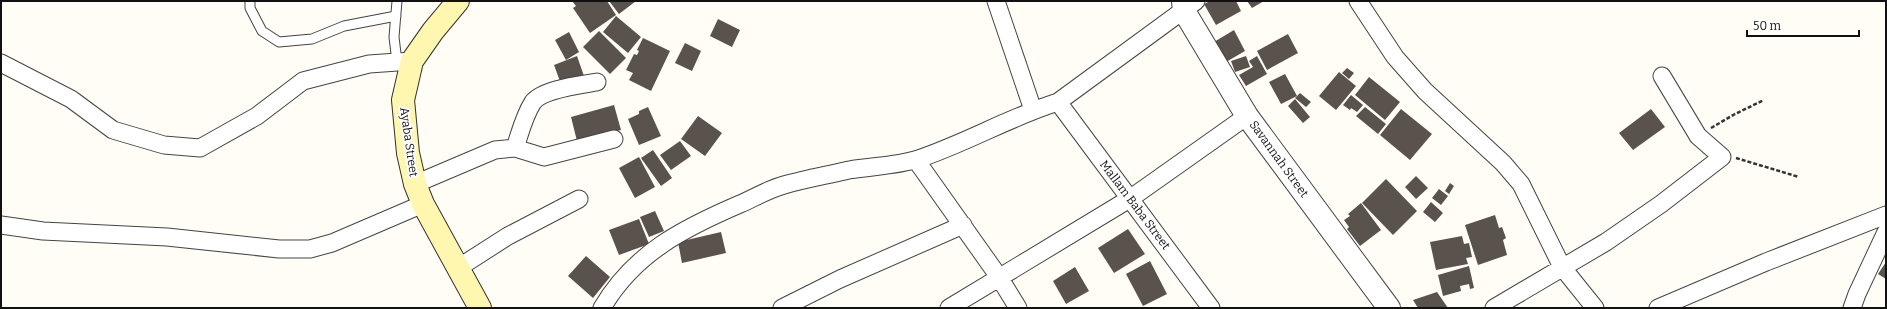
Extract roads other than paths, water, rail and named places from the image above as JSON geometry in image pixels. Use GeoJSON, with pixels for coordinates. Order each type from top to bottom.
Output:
{"type":"FeatureCollection","features":[{"type":"Feature","properties":{"kind":"main road","name":"Ayaba Street"},"geometry":{"type":"LineString","coordinates":[[458,1],[405,61],[403,100],[408,153],[415,184],[423,204],[458,268],[475,306]]}},
{"type":"Feature","properties":{"kind":"street"},"geometry":{"type":"LineString","coordinates":[[996,1],[1033,110]]}},
{"type":"Feature","properties":{"kind":"street"},"geometry":{"type":"LineString","coordinates":[[1358,1],[1395,57],[1425,91],[1504,163],[1521,184],[1562,267],[1595,308]]}},
{"type":"Feature","properties":{"kind":"street"},"geometry":{"type":"LineString","coordinates":[[608,306],[622,280],[644,258],[670,238],[707,218],[783,185],[851,170],[916,160],[969,140],[1033,110],[1058,102],[1187,4]]}},
{"type":"Feature","properties":{"kind":"street","name":"Savannah Street"},"geometry":{"type":"LineString","coordinates":[[1187,4],[1247,116],[1389,308]]}},
{"type":"Feature","properties":{"kind":"street"},"geometry":{"type":"LineString","coordinates":[[1,63],[71,99],[114,130],[164,145],[200,148],[257,116],[303,81],[370,64],[405,61]]}},
{"type":"Feature","properties":{"kind":"street"},"geometry":{"type":"LineString","coordinates":[[1494,308],[1606,242],[1661,204],[1722,157],[1698,136],[1662,76]]}},
{"type":"Feature","properties":{"kind":"street"},"geometry":{"type":"LineString","coordinates":[[515,148],[527,114],[534,101],[546,93],[597,82]]}},
{"type":"Feature","properties":{"kind":"street","name":"Mallam Baba Street"},"geometry":{"type":"LineString","coordinates":[[1058,102],[1131,198],[1211,308]]}},
{"type":"Feature","properties":{"kind":"street"},"geometry":{"type":"LineString","coordinates":[[948,308],[1131,198],[1247,116]]}},
{"type":"Feature","properties":{"kind":"street"},"geometry":{"type":"LineString","coordinates":[[415,184],[495,150],[515,148],[544,157],[614,139]]}},
{"type":"Feature","properties":{"kind":"street"},"geometry":{"type":"LineString","coordinates":[[916,160],[999,277],[1018,308]]}},
{"type":"Feature","properties":{"kind":"street"},"geometry":{"type":"LineString","coordinates":[[458,268],[508,236],[578,199]]}},
{"type":"Feature","properties":{"kind":"street"},"geometry":{"type":"LineString","coordinates":[[1,225],[43,231],[167,237],[279,249],[310,248],[332,244],[423,204]]}},
{"type":"Feature","properties":{"kind":"street"},"geometry":{"type":"LineString","coordinates":[[1658,308],[1766,262],[1886,215]]}},
{"type":"Feature","properties":{"kind":"street"},"geometry":{"type":"LineString","coordinates":[[782,308],[847,276],[963,225]]}},
{"type":"Feature","properties":{"kind":"street"},"geometry":{"type":"LineString","coordinates":[[1852,308],[1886,232]]}},
{"type":"Feature","properties":{"kind":"lane"},"geometry":{"type":"LineString","coordinates":[[250,1],[250,8],[262,31],[279,42],[312,39],[344,26],[396,16]]}},
{"type":"Feature","properties":{"kind":"lane"},"geometry":{"type":"LineString","coordinates":[[397,1],[394,37],[405,61]]}}]}
